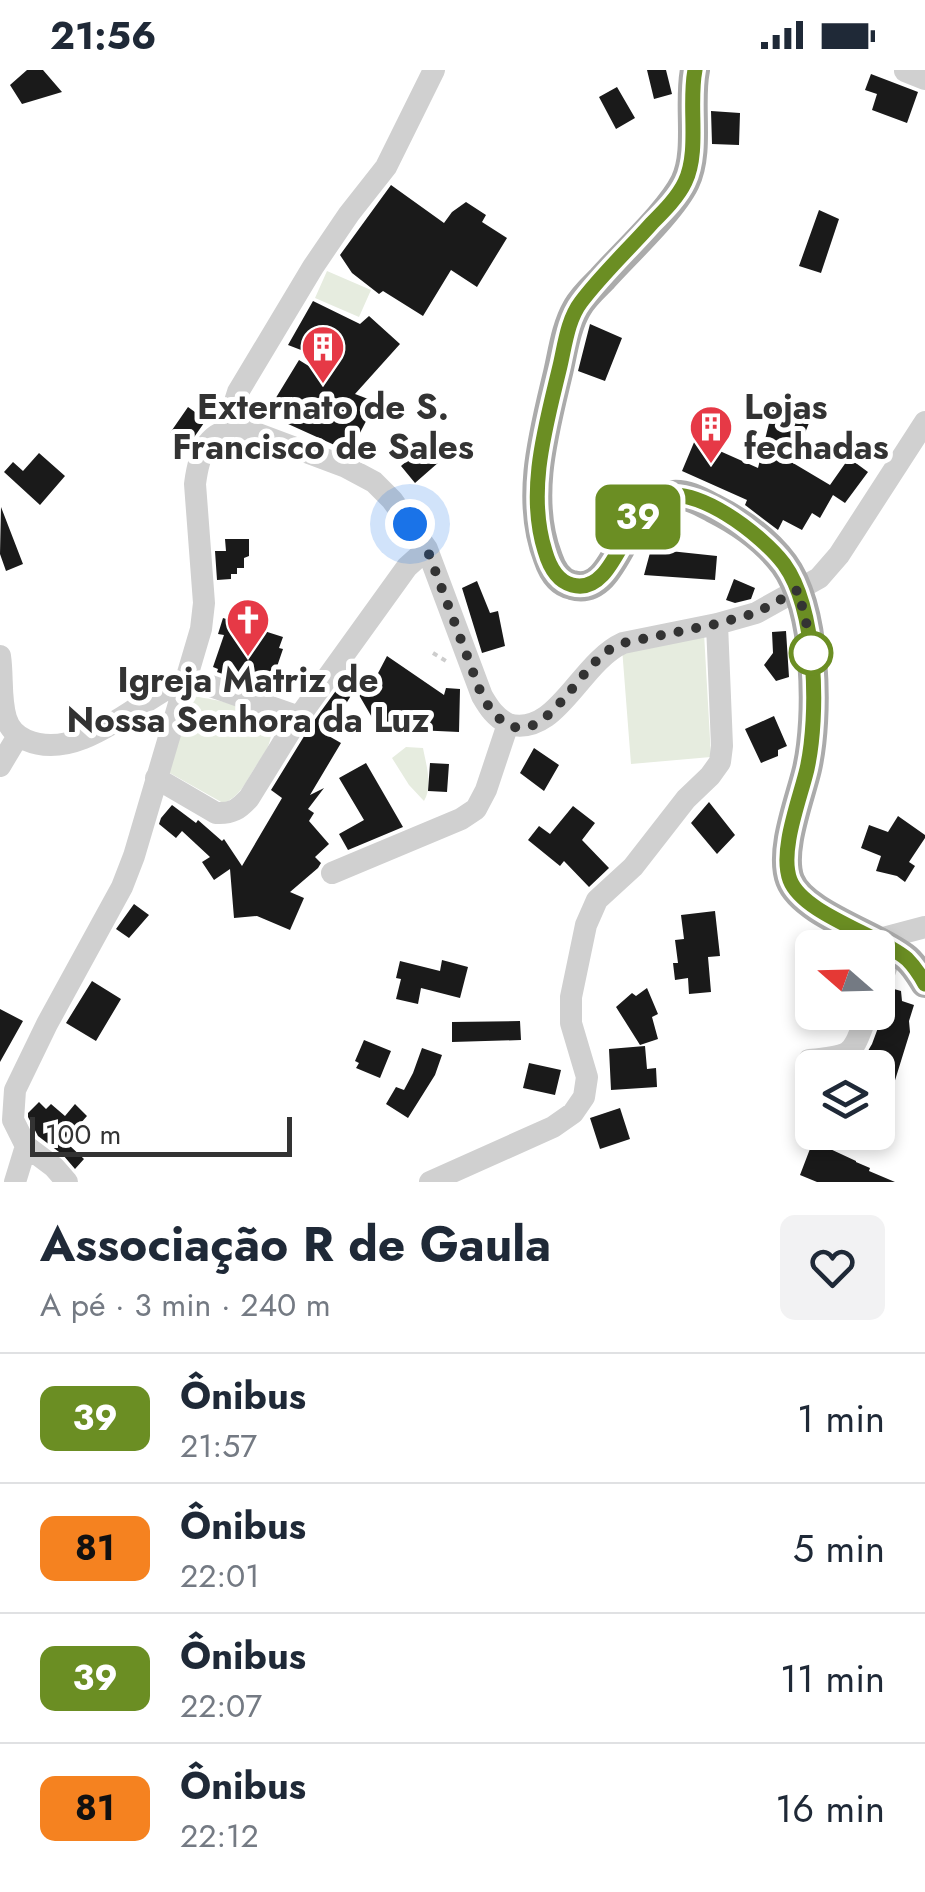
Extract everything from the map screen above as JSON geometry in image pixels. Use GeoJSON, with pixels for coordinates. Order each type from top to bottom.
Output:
{"type":"FeatureCollection","features":[{"type":"Feature","properties":{"kind":"main road"},"geometry":{"type":"LineString","coordinates":[[695,70],[691,157],[684,185],[579,304],[569,329],[538,478],[539,522],[544,548],[556,575],[570,585],[585,586],[600,579],[645,507],[670,495],[699,500],[739,523],[782,561],[798,590],[811,642],[813,700],[808,763],[788,847],[790,882],[814,906],[858,930]]}},
{"type":"Feature","properties":{"kind":"main road"},"geometry":{"type":"LineString","coordinates":[[895,952],[923,973]]}},
{"type":"Feature","properties":{"kind":"street"},"geometry":{"type":"LineString","coordinates":[[232,428],[230,417],[238,392],[313,266],[386,167],[434,70]]}},
{"type":"Feature","properties":{"kind":"street"},"geometry":{"type":"LineString","coordinates":[[905,71],[925,79]]}},
{"type":"Feature","properties":{"kind":"street"},"geometry":{"type":"LineString","coordinates":[[67,1182],[26,1146],[13,1120],[15,1090],[122,887],[134,856],[201,629],[204,603],[195,484],[205,446],[218,433],[245,428],[346,467],[374,482],[427,549],[490,710],[498,719],[520,728],[549,717],[609,649],[756,613],[819,578],[838,556],[925,422]]}},
{"type":"Feature","properties":{"kind":"street"},"geometry":{"type":"LineString","coordinates":[[156,778],[216,814],[228,814],[239,808],[407,567],[427,549]]}},
{"type":"Feature","properties":{"kind":"street"},"geometry":{"type":"LineString","coordinates":[[430,1182],[552,1127],[573,1113],[584,1098],[587,1077],[571,1023],[571,997],[586,925],[598,900],[633,866],[720,762],[716,624]]}},
{"type":"Feature","properties":{"kind":"street"},"geometry":{"type":"LineString","coordinates":[[0,656],[5,716],[18,736],[50,746],[104,728],[172,684],[188,678],[299,717]]}},
{"type":"Feature","properties":{"kind":"street"},"geometry":{"type":"LineString","coordinates":[[332,873],[461,819],[476,809],[508,724]]}},
{"type":"Feature","properties":{"kind":"street"},"geometry":{"type":"LineString","coordinates":[[0,766],[18,736]]}},
{"type":"Feature","properties":{"kind":"street"},"geometry":{"type":"LineString","coordinates":[[895,940],[925,927]]}},
{"type":"Feature","properties":{"kind":"street"},"geometry":{"type":"LineString","coordinates":[[15,1182],[26,1146]]}},
{"type":"Feature","properties":{"kind":"path"},"geometry":{"type":"LineString","coordinates":[[434,653],[458,669]]}},
{"type":"Feature","properties":{"kind":"shaded area"},"geometry":{"type":"Polygon","coordinates":[[[327,271],[371,290],[359,317],[315,298],[327,271]]]}},
{"type":"Feature","properties":{"kind":"shaded area"},"geometry":{"type":"Polygon","coordinates":[[[704,633],[711,757],[631,764],[622,648],[704,633]]]}},
{"type":"Feature","properties":{"kind":"shaded area"},"geometry":{"type":"Polygon","coordinates":[[[191,696],[247,709],[270,726],[271,737],[264,754],[242,789],[223,803],[168,772],[191,696]]]}},
{"type":"Feature","properties":{"kind":"shaded area"},"geometry":{"type":"Polygon","coordinates":[[[406,747],[423,748],[428,782],[424,801],[392,758],[406,747]]]}},
{"type":"Feature","properties":{"kind":"building"},"geometry":{"type":"Polygon","coordinates":[[[27,70],[43,70],[62,92],[22,104],[10,85],[27,70]]]}},
{"type":"Feature","properties":{"kind":"building"},"geometry":{"type":"Polygon","coordinates":[[[647,70],[666,70],[672,94],[654,99],[647,70]]]}},
{"type":"Feature","properties":{"kind":"building"},"geometry":{"type":"Polygon","coordinates":[[[871,74],[918,92],[907,123],[872,110],[877,94],[865,90],[871,74]]]}},
{"type":"Feature","properties":{"kind":"building"},"geometry":{"type":"Polygon","coordinates":[[[617,87],[635,118],[616,129],[599,97],[617,87]]]}},
{"type":"Feature","properties":{"kind":"building"},"geometry":{"type":"Polygon","coordinates":[[[711,111],[740,113],[739,145],[712,144],[711,111]]]}},
{"type":"Feature","properties":{"kind":"building"},"geometry":{"type":"Polygon","coordinates":[[[391,185],[444,223],[466,202],[486,215],[482,222],[507,238],[477,287],[451,270],[423,316],[383,291],[379,294],[352,273],[340,255],[391,185]]]}},
{"type":"Feature","properties":{"kind":"building"},"geometry":{"type":"Polygon","coordinates":[[[819,210],[839,219],[821,273],[799,266],[819,210]]]}},
{"type":"Feature","properties":{"kind":"building","name":"Externato de S. Francisco de Sales"},"geometry":{"type":"Polygon","coordinates":[[[313,301],[360,324],[369,316],[400,344],[355,394],[376,402],[350,452],[266,414],[299,360],[325,376],[343,354],[311,335],[301,350],[288,345],[313,301]]]}},
{"type":"Feature","properties":{"kind":"building"},"geometry":{"type":"Polygon","coordinates":[[[590,324],[622,338],[605,381],[578,371],[590,324]]]}},
{"type":"Feature","properties":{"kind":"building"},"geometry":{"type":"Polygon","coordinates":[[[774,403],[809,423],[793,463],[830,485],[849,458],[868,472],[845,503],[833,495],[820,518],[812,513],[802,530],[783,520],[778,530],[745,505],[747,500],[682,471],[695,440],[758,468],[774,403]]]}},
{"type":"Feature","properties":{"kind":"building"},"geometry":{"type":"Polygon","coordinates":[[[188,407],[206,420],[188,446],[170,433],[188,407]]]}},
{"type":"Feature","properties":{"kind":"building"},"geometry":{"type":"Polygon","coordinates":[[[425,445],[439,462],[415,483],[401,466],[425,445]]]}},
{"type":"Feature","properties":{"kind":"building"},"geometry":{"type":"Polygon","coordinates":[[[39,453],[65,476],[40,505],[4,472],[13,462],[23,471],[39,453]]]}},
{"type":"Feature","properties":{"kind":"building"},"geometry":{"type":"Polygon","coordinates":[[[1,507],[23,564],[6,571],[0,554],[1,507]]]}},
{"type":"Feature","properties":{"kind":"building"},"geometry":{"type":"Polygon","coordinates":[[[225,539],[249,539],[249,556],[244,558],[244,568],[237,568],[231,579],[217,580],[215,551],[226,551],[225,539]]]}},
{"type":"Feature","properties":{"kind":"building"},"geometry":{"type":"Polygon","coordinates":[[[651,549],[717,556],[715,580],[644,575],[651,549]]]}},
{"type":"Feature","properties":{"kind":"building"},"geometry":{"type":"Polygon","coordinates":[[[734,579],[755,588],[751,599],[735,603],[726,600],[734,579]]]}},
{"type":"Feature","properties":{"kind":"building"},"geometry":{"type":"Polygon","coordinates":[[[477,581],[490,613],[498,611],[505,646],[482,653],[462,588],[477,581]]]}},
{"type":"Feature","properties":{"kind":"building","name":"Igreja Matriz de Nossa Senhora da Luz"},"geometry":{"type":"Polygon","coordinates":[[[223,618],[283,637],[279,648],[283,649],[269,690],[217,672],[213,667],[224,635],[218,634],[223,618]]]}},
{"type":"Feature","properties":{"kind":"building"},"geometry":{"type":"Polygon","coordinates":[[[786,631],[789,677],[776,681],[764,665],[773,653],[772,632],[786,631]]]}},
{"type":"Feature","properties":{"kind":"building"},"geometry":{"type":"Polygon","coordinates":[[[387,656],[444,695],[446,688],[460,689],[459,732],[416,730],[400,734],[377,726],[359,695],[370,674],[376,677],[387,656]]]}},
{"type":"Feature","properties":{"kind":"building"},"geometry":{"type":"Polygon","coordinates":[[[343,681],[355,689],[327,735],[341,743],[310,795],[324,788],[308,809],[314,813],[309,821],[329,844],[315,857],[321,863],[290,892],[304,898],[290,930],[257,916],[234,918],[230,869],[214,880],[202,862],[210,857],[182,831],[176,838],[159,824],[161,818],[172,805],[196,823],[198,820],[224,839],[242,866],[282,798],[271,790],[343,681]]]}},
{"type":"Feature","properties":{"kind":"building"},"geometry":{"type":"Polygon","coordinates":[[[774,716],[787,746],[778,750],[778,756],[761,763],[745,729],[774,716]]]}},
{"type":"Feature","properties":{"kind":"building"},"geometry":{"type":"Polygon","coordinates":[[[534,748],[559,765],[544,791],[520,773],[534,748]]]}},
{"type":"Feature","properties":{"kind":"building"},"geometry":{"type":"Polygon","coordinates":[[[366,763],[403,827],[348,850],[339,834],[364,820],[339,778],[366,763]]]}},
{"type":"Feature","properties":{"kind":"building"},"geometry":{"type":"Polygon","coordinates":[[[430,763],[449,764],[447,792],[428,791],[430,763]]]}},
{"type":"Feature","properties":{"kind":"building"},"geometry":{"type":"Polygon","coordinates":[[[709,802],[735,835],[717,854],[691,823],[709,802]]]}},
{"type":"Feature","properties":{"kind":"building"},"geometry":{"type":"Polygon","coordinates":[[[573,806],[595,823],[582,840],[609,868],[589,887],[564,861],[560,866],[528,840],[539,826],[550,834],[573,806]]]}},
{"type":"Feature","properties":{"kind":"building"},"geometry":{"type":"Polygon","coordinates":[[[898,816],[925,835],[909,862],[915,866],[905,882],[876,871],[881,856],[861,848],[869,825],[888,832],[898,816]]]}},
{"type":"Feature","properties":{"kind":"building"},"geometry":{"type":"Polygon","coordinates":[[[134,904],[149,915],[129,938],[116,929],[134,904]]]}},
{"type":"Feature","properties":{"kind":"building"},"geometry":{"type":"Polygon","coordinates":[[[715,911],[720,956],[708,957],[711,992],[689,994],[688,978],[675,980],[673,963],[678,963],[675,940],[684,939],[681,915],[715,911]]]}},
{"type":"Feature","properties":{"kind":"building"},"geometry":{"type":"Polygon","coordinates":[[[442,960],[468,967],[460,998],[421,988],[418,1004],[396,999],[400,961],[440,971],[442,960]]]}},
{"type":"Feature","properties":{"kind":"building"},"geometry":{"type":"Polygon","coordinates":[[[92,981],[121,999],[96,1041],[66,1023],[92,981]]]}},
{"type":"Feature","properties":{"kind":"building"},"geometry":{"type":"Polygon","coordinates":[[[647,988],[658,1014],[652,1017],[658,1039],[640,1045],[616,1007],[632,993],[636,996],[647,988]]]}},
{"type":"Feature","properties":{"kind":"building"},"geometry":{"type":"Polygon","coordinates":[[[895,989],[901,991],[902,1001],[914,1005],[895,1080],[895,1050],[868,1050],[877,1030],[895,1030],[895,989]]]}},
{"type":"Feature","properties":{"kind":"building"},"geometry":{"type":"Polygon","coordinates":[[[0,1009],[23,1021],[0,1062],[0,1009]]]}},
{"type":"Feature","properties":{"kind":"building"},"geometry":{"type":"Polygon","coordinates":[[[520,1021],[521,1040],[452,1042],[452,1022],[520,1021]]]}},
{"type":"Feature","properties":{"kind":"building"},"geometry":{"type":"Polygon","coordinates":[[[364,1040],[391,1051],[380,1078],[356,1068],[364,1040]]]}},
{"type":"Feature","properties":{"kind":"building"},"geometry":{"type":"Polygon","coordinates":[[[645,1046],[647,1069],[656,1068],[657,1087],[611,1090],[609,1049],[645,1046]]]}},
{"type":"Feature","properties":{"kind":"building"},"geometry":{"type":"Polygon","coordinates":[[[422,1048],[442,1055],[435,1075],[408,1118],[386,1104],[396,1087],[404,1090],[422,1048]]]}},
{"type":"Feature","properties":{"kind":"building"},"geometry":{"type":"Polygon","coordinates":[[[529,1063],[561,1070],[555,1095],[523,1088],[529,1063]]]}},
{"type":"Feature","properties":{"kind":"building"},"geometry":{"type":"Polygon","coordinates":[[[39,1102],[46,1109],[51,1104],[65,1116],[75,1104],[87,1116],[71,1134],[76,1138],[69,1145],[84,1159],[75,1169],[38,1136],[28,1113],[39,1102]]]}},
{"type":"Feature","properties":{"kind":"building"},"geometry":{"type":"Polygon","coordinates":[[[620,1108],[630,1139],[600,1149],[590,1118],[620,1108]]]}},
{"type":"Feature","properties":{"kind":"building"},"geometry":{"type":"Polygon","coordinates":[[[810,1150],[832,1150],[895,1182],[817,1182],[800,1175],[810,1150]]]}},
{"type":"Feature","properties":{"kind":"bus line","name":"39"},"geometry":{"type":"LineString","coordinates":[[695,70],[691,157],[684,185],[579,304],[569,329],[538,478],[544,548],[556,575],[570,585],[585,586],[600,579],[610,566],[645,507],[670,495],[699,500],[720,511],[763,541],[782,561],[798,590],[811,642],[813,700],[808,763],[788,847],[790,882],[814,906],[909,961],[925,984]]}},
{"type":"Feature","properties":{"kind":"place","name":"Externato de S. Francisco de Sales"},"geometry":{"type":"Point","coordinates":[323,385]}},
{"type":"Feature","properties":{"kind":"place","name":"Lojas fechadas"},"geometry":{"type":"Point","coordinates":[711,465]}},
{"type":"Feature","properties":{"kind":"place","name":"Igreja Matriz de Nossa Senhora da Luz"},"geometry":{"type":"Point","coordinates":[248,658]}},
{"type":"Feature","properties":{"kind":"route"},"geometry":{"type":"LineString","coordinates":[[410,524],[427,549],[482,696],[498,719],[520,728],[549,717],[609,649],[756,613],[798,590],[811,653]]}}]}
